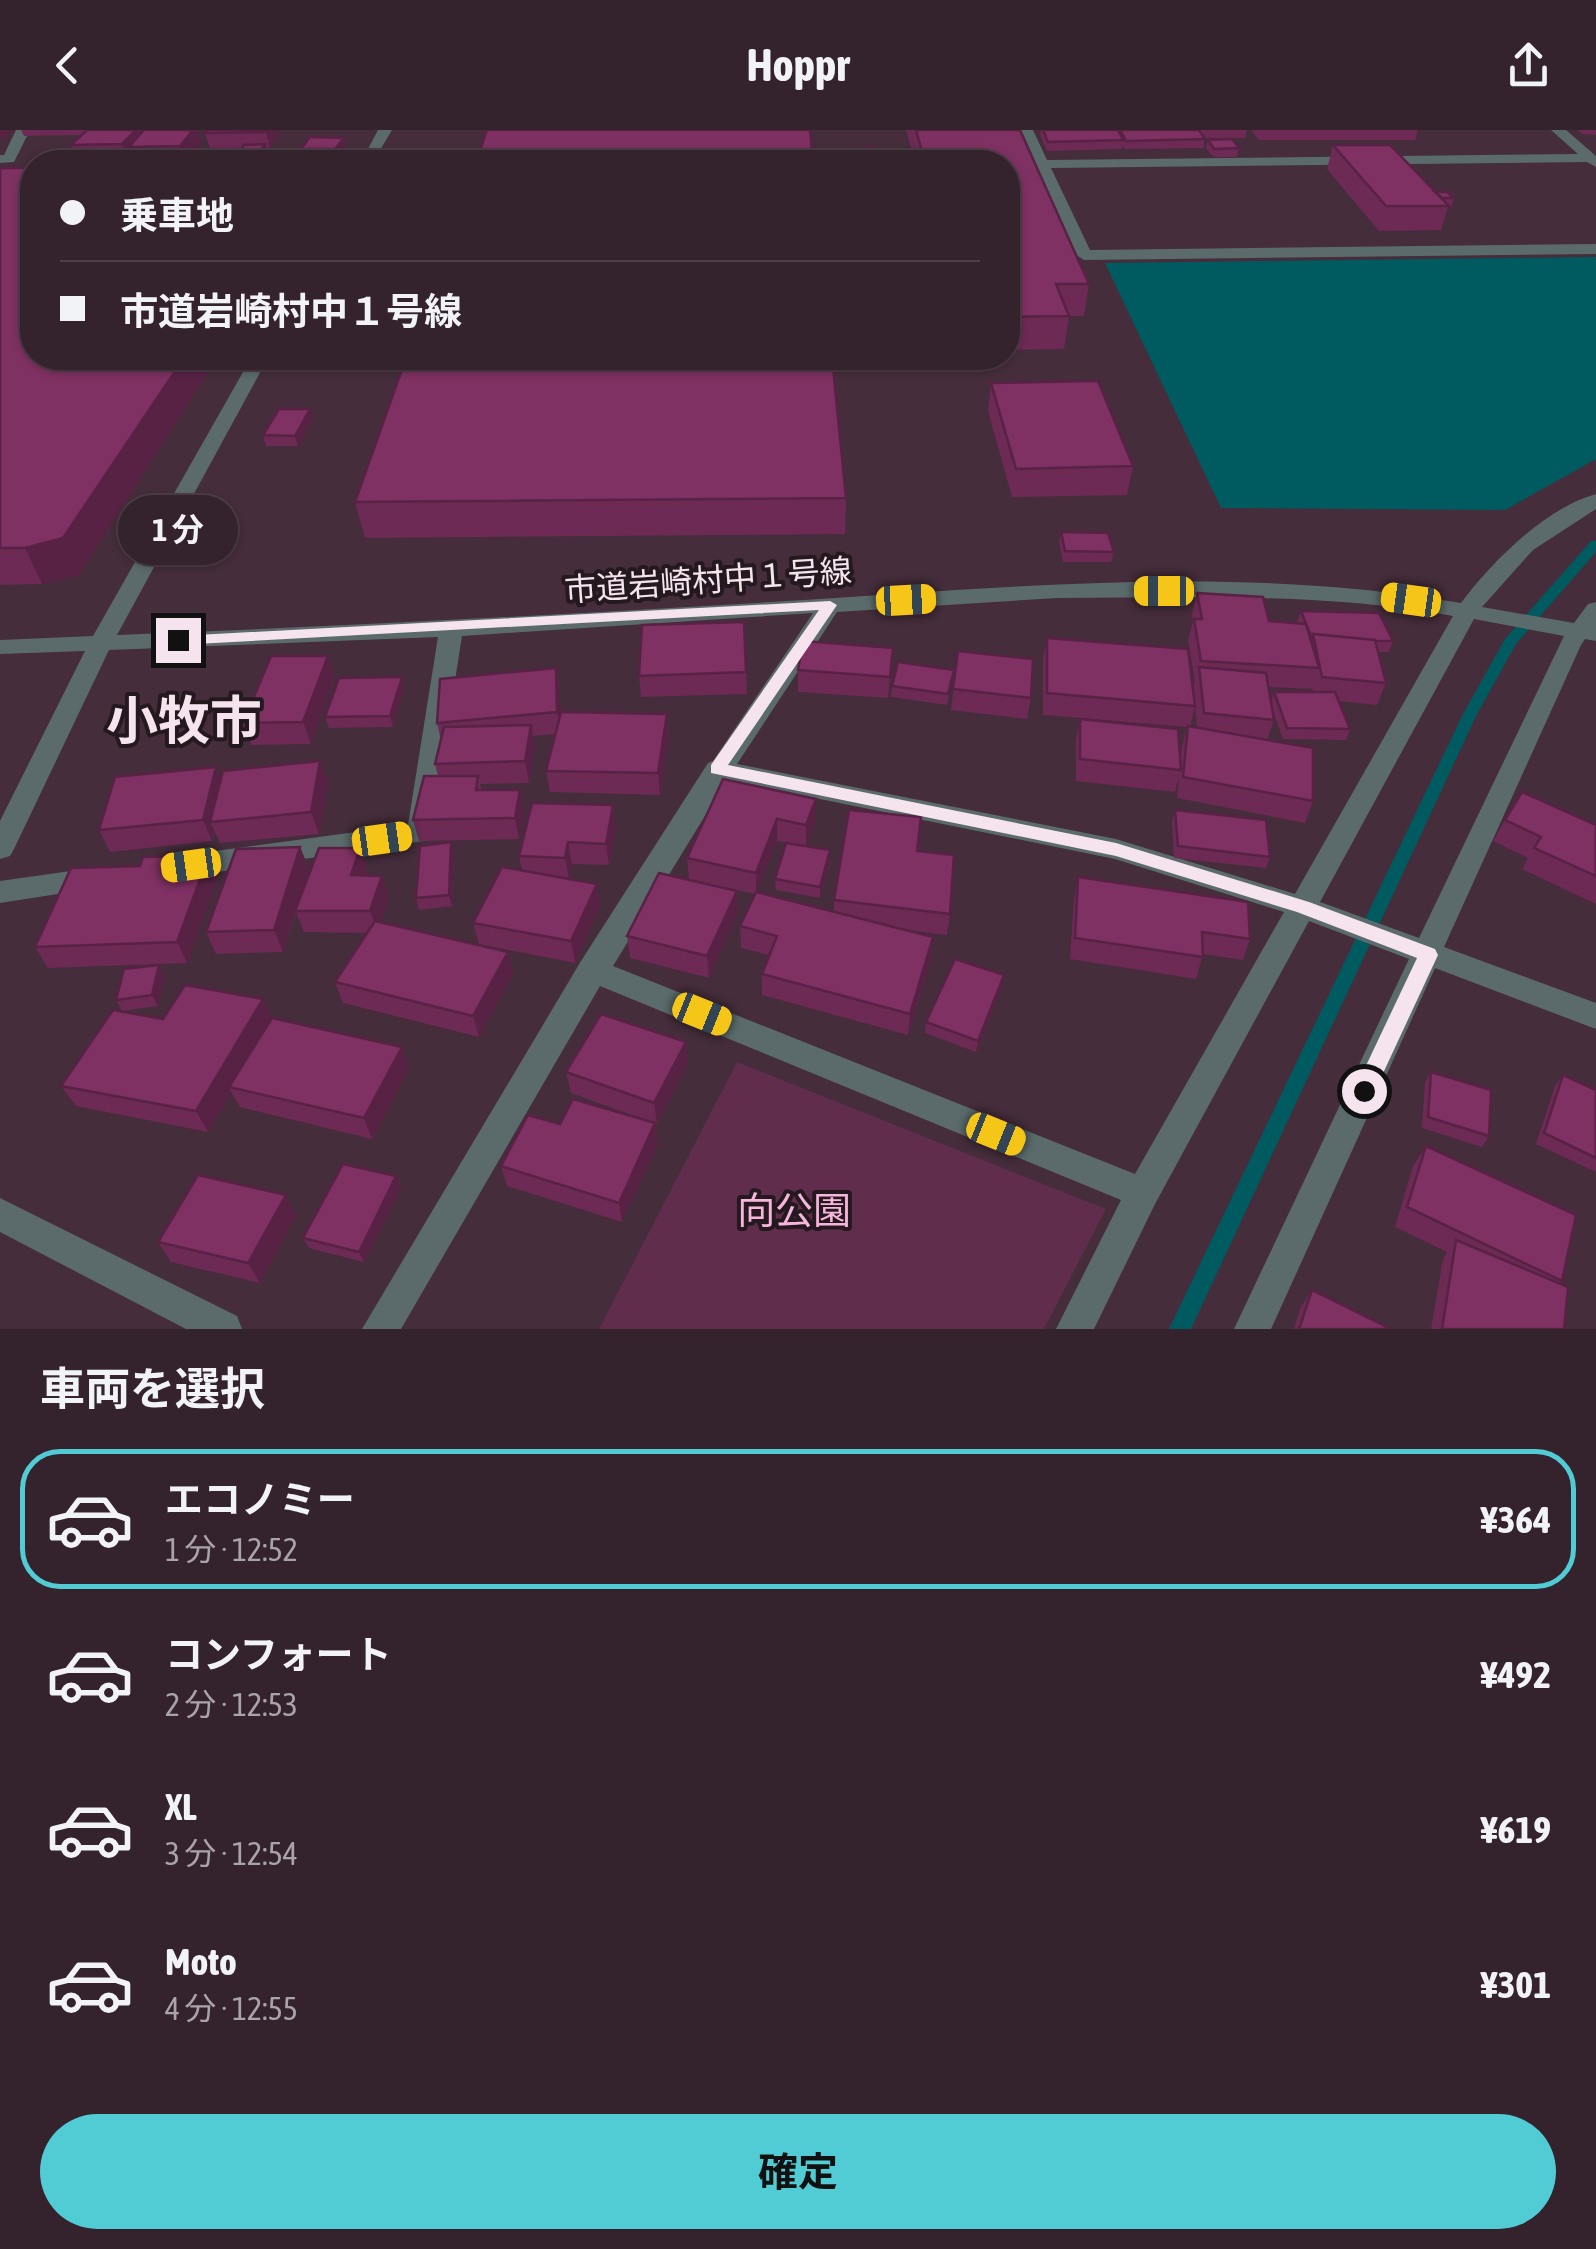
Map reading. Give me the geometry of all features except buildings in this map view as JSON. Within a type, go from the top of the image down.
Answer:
[{"type":"street","points":[[0,159],[9,159],[23,130]]},
{"type":"street","points":[[1026,130],[1084,255],[1596,248]]},
{"type":"street","points":[[1558,130],[1593,160]]},
{"type":"street","points":[[1042,164],[1593,160]]},
{"type":"street","points":[[0,848],[100,644],[252,370]]},
{"type":"street","points":[[1074,1329],[1143,1193],[1315,912],[1469,608],[1498,566],[1533,538],[1596,500]]},
{"type":"street","name":"市道岩崎村中１号線","points":[[0,647],[451,628],[1058,591],[1305,591],[1382,596],[1584,625]]},
{"type":"street","points":[[380,1329],[592,970],[717,769],[830,605]]},
{"type":"street","points":[[1252,1329],[1418,951],[1570,644],[1584,625]]},
{"type":"street","points":[[0,892],[420,833],[451,628]]},
{"type":"street","points":[[717,769],[1116,850],[1315,912],[1596,1016]]},
{"type":"street","points":[[592,970],[1143,1193]]},
{"type":"street","points":[[0,1214],[224,1329]]},
{"type":"green space","name":"向公園","points":[[737,1062],[1106,1209],[1044,1329],[599,1329]]},
{"type":"water","points":[[1596,257],[1596,459],[1505,510],[1221,508],[1105,263]]},
{"type":"waterway","points":[[1180,1329],[1470,714],[1510,642],[1596,544]]},
{"type":"district","name":"小牧市","points":[[184,720]]},
{"type":"route","points":[[178,640],[830,605],[717,769],[1116,850],[1302,907],[1428,955],[1364,1091]]}]
